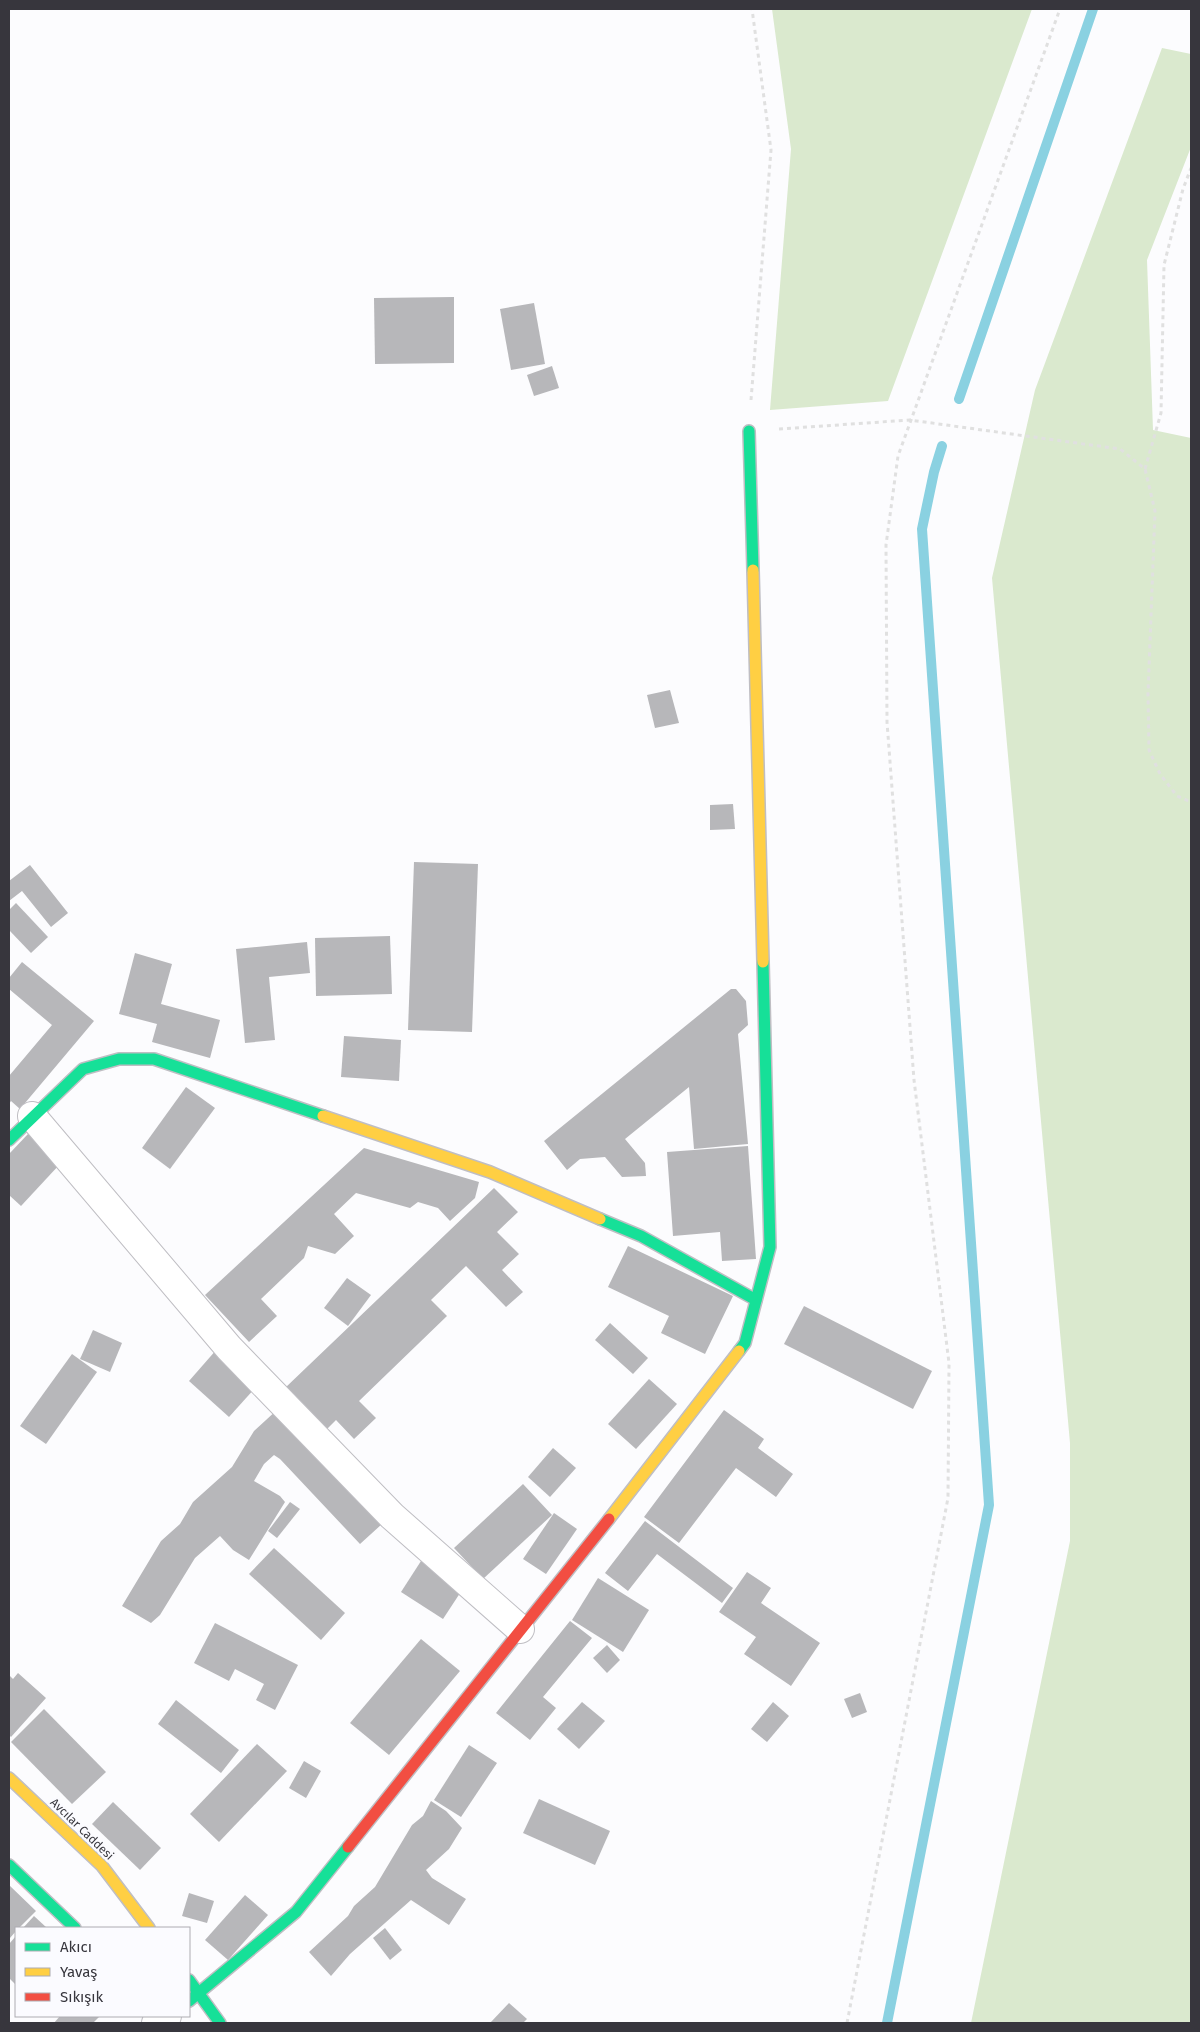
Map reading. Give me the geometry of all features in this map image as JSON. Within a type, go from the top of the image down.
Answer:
[{"type":"street","points":[[220,2023],[194,1992],[296,1912],[745,1343],[770,1247],[749,431]]},
{"type":"street","points":[[9,1140],[82,1069],[118,1059],[154,1059],[490,1172],[641,1236],[756,1300]]},
{"type":"street","points":[[32,1116],[229,1348],[392,1516],[520,1629]]},
{"type":"street","name":"Avcılar Caddesi","points":[[9,1778],[102,1866],[148,1927]]},
{"type":"street","points":[[9,1865],[73,1927]]},
{"type":"path","points":[[752,9],[771,150],[749,431],[910,420],[1120,449],[1144,469]]},
{"type":"path","points":[[848,2023],[948,1498],[949,1363],[914,1080],[887,722],[886,545],[898,456],[1060,9]]},
{"type":"path","points":[[1191,168],[1183,189],[1164,264],[1161,413],[1144,469],[1155,511],[1148,694],[1149,750],[1160,774],[1177,796],[1191,802]]},
{"type":"green space","points":[[772,9],[1032,9],[888,401],[770,410],[791,149]]},
{"type":"green space","points":[[1162,48],[1191,54],[1191,147],[1147,260],[1153,430],[1191,438],[1191,2023],[971,2023],[1070,1541],[1070,1443],[992,578],[1035,390]]},
{"type":"building","points":[[454,297],[454,363],[375,364],[374,298]]},
{"type":"building","points":[[534,303],[545,364],[511,370],[500,309]]},
{"type":"building","points":[[552,366],[559,388],[534,396],[527,375]]},
{"type":"building","points":[[670,690],[679,723],[655,728],[647,695]]},
{"type":"building","points":[[733,804],[735,829],[710,830],[710,805]]},
{"type":"building","points":[[414,862],[478,864],[472,1032],[408,1030]]},
{"type":"building","points":[[30,865],[68,913],[51,927],[22,891],[9,901],[9,881]]},
{"type":"building","points":[[16,903],[48,937],[31,953],[9,930],[9,910]]},
{"type":"building","points":[[390,936],[392,994],[316,996],[315,938]]},
{"type":"building","points":[[307,942],[310,973],[269,977],[275,1040],[245,1043],[236,949]]},
{"type":"building","points":[[135,953],[172,964],[161,1004],[220,1020],[210,1058],[152,1042],[157,1024],[119,1014]]},
{"type":"building","points":[[22,962],[94,1021],[20,1109],[11,1101],[9,1104],[9,1076],[52,1025],[9,989],[9,978]]},
{"type":"building","points":[[731,989],[736,989],[746,1001],[748,1025],[738,1034],[748,1144],[694,1149],[689,1087],[625,1139],[645,1163],[646,1176],[622,1177],[605,1157],[580,1159],[567,1170],[544,1141]]},
{"type":"building","points":[[344,1036],[401,1040],[399,1081],[341,1077]]},
{"type":"building","points":[[186,1087],[215,1108],[170,1169],[142,1148]]},
{"type":"building","points":[[28,1134],[60,1164],[21,1206],[9,1195],[9,1154]]},
{"type":"building","points":[[748,1146],[756,1259],[722,1261],[720,1232],[673,1236],[667,1152]]},
{"type":"building","points":[[364,1148],[479,1182],[475,1198],[450,1221],[438,1208],[418,1202],[410,1208],[356,1193],[334,1214],[354,1236],[335,1254],[308,1246],[304,1258],[261,1299],[277,1316],[249,1342],[205,1295]]},
{"type":"building","points":[[494,1188],[518,1212],[497,1232],[519,1254],[502,1270],[523,1292],[506,1307],[466,1266],[431,1300],[447,1316],[359,1401],[376,1418],[354,1439],[336,1420],[326,1430],[285,1388]]},
{"type":"building","points":[[628,1246],[733,1296],[705,1354],[661,1333],[669,1316],[608,1287]]},
{"type":"building","points":[[347,1278],[371,1295],[348,1326],[324,1308]]},
{"type":"building","points":[[804,1306],[932,1371],[913,1409],[784,1344]]},
{"type":"building","points":[[610,1323],[648,1358],[633,1374],[595,1340]]},
{"type":"building","points":[[93,1330],[122,1343],[110,1372],[80,1359]]},
{"type":"building","points":[[217,1349],[257,1386],[229,1417],[189,1381]]},
{"type":"building","points":[[72,1354],[97,1372],[46,1444],[20,1426]]},
{"type":"building","points":[[649,1379],[677,1404],[636,1449],[608,1424]]},
{"type":"building","points":[[278,1409],[382,1524],[360,1544],[280,1459],[274,1455],[264,1464],[254,1481],[280,1496],[285,1502],[249,1560],[233,1550],[220,1536],[195,1558],[160,1615],[151,1623],[122,1606],[161,1541],[180,1524],[193,1502],[232,1467],[254,1431]]},
{"type":"building","points":[[724,1410],[764,1439],[758,1448],[793,1474],[776,1497],[736,1468],[679,1543],[644,1517]]},
{"type":"building","points":[[553,1448],[576,1468],[550,1497],[528,1477]]},
{"type":"building","points":[[523,1484],[552,1515],[483,1579],[454,1548]]},
{"type":"building","points":[[290,1502],[300,1509],[277,1538],[268,1531]]},
{"type":"building","points":[[554,1513],[577,1529],[546,1574],[523,1559]]},
{"type":"building","points":[[645,1521],[733,1588],[722,1603],[657,1554],[628,1591],[605,1573]]},
{"type":"building","points":[[274,1548],[345,1613],[321,1640],[249,1574]]},
{"type":"building","points":[[421,1561],[464,1587],[443,1619],[401,1592]]},
{"type":"building","points":[[747,1572],[771,1588],[761,1603],[820,1643],[791,1686],[744,1654],[756,1637],[719,1612]]},
{"type":"building","points":[[598,1578],[649,1610],[623,1652],[572,1620]]},
{"type":"building","points":[[570,1621],[592,1638],[543,1697],[556,1708],[530,1740],[496,1713]]},
{"type":"building","points":[[215,1623],[298,1665],[275,1710],[256,1700],[264,1684],[235,1669],[229,1681],[194,1663]]},
{"type":"building","points":[[421,1639],[460,1671],[389,1755],[350,1723]]},
{"type":"building","points":[[607,1645],[620,1660],[607,1673],[593,1658]]},
{"type":"building","points":[[18,1673],[46,1698],[11,1737],[9,1735],[9,1675],[13,1679]]},
{"type":"building","points":[[860,1693],[867,1712],[852,1718],[844,1699]]},
{"type":"building","points":[[176,1700],[239,1750],[221,1773],[158,1724]]},
{"type":"building","points":[[582,1702],[605,1721],[579,1749],[557,1729]]},
{"type":"building","points":[[773,1702],[789,1716],[767,1742],[751,1729]]},
{"type":"building","points":[[44,1709],[106,1772],[72,1804],[11,1742]]},
{"type":"building","points":[[257,1744],[287,1771],[219,1842],[190,1814]]},
{"type":"building","points":[[469,1745],[497,1763],[461,1817],[434,1800]]},
{"type":"building","points":[[304,1761],[321,1771],[306,1798],[289,1788]]},
{"type":"building","points":[[539,1799],[610,1831],[595,1865],[523,1833]]},
{"type":"building","points":[[431,1801],[446,1811],[462,1828],[449,1849],[426,1870],[432,1878],[466,1899],[449,1925],[411,1900],[350,1954],[331,1976],[309,1952],[348,1916],[354,1906],[375,1887],[412,1825],[423,1816]]},
{"type":"building","points":[[113,1802],[161,1848],[140,1870],[92,1824]]},
{"type":"building","points":[[9,1885],[36,1911],[20,1927],[15,1927],[15,1932],[10,1938]]},
{"type":"building","points":[[189,1893],[214,1901],[207,1923],[182,1916]]},
{"type":"building","points":[[245,1895],[268,1915],[228,1960],[205,1940]]},
{"type":"building","points":[[34,1916],[46,1927],[24,1927]]},
{"type":"building","points":[[385,1928],[402,1950],[390,1960],[373,1938]]},
{"type":"building","points":[[15,1937],[15,1984],[9,1978],[9,1944]]},
{"type":"building","points":[[509,2003],[527,2019],[523,2023],[490,2023]]},
{"type":"building","points":[[59,2017],[99,2017],[93,2023],[54,2023]]},
{"type":"waterway","points":[[959,399],[1093,9]]},
{"type":"waterway","points":[[887,2023],[989,1505],[922,529],[934,472],[942,446]]},
{"type":"traffic: fast","points":[[749,431],[753,570]]},
{"type":"traffic: fast","points":[[739,1351],[745,1343],[770,1247],[763,962]]},
{"type":"traffic: fast","points":[[9,1140],[83,1069],[119,1059],[154,1059],[323,1116]]},
{"type":"traffic: fast","points":[[600,1219],[641,1236],[756,1300]]},
{"type":"traffic: fast","points":[[190,2000],[296,1912],[348,1847]]},
{"type":"traffic: fast","points":[[9,1865],[74,1927]]},
{"type":"traffic: fast","points":[[190,1981],[220,2023]]},
{"type":"traffic: slow","points":[[753,570],[763,962]]},
{"type":"traffic: slow","points":[[323,1116],[490,1172],[600,1219]]},
{"type":"traffic: slow","points":[[609,1519],[739,1351]]},
{"type":"traffic: slow","points":[[9,1778],[102,1866],[148,1927]]},
{"type":"traffic: jam","points":[[348,1847],[609,1519]]}]
